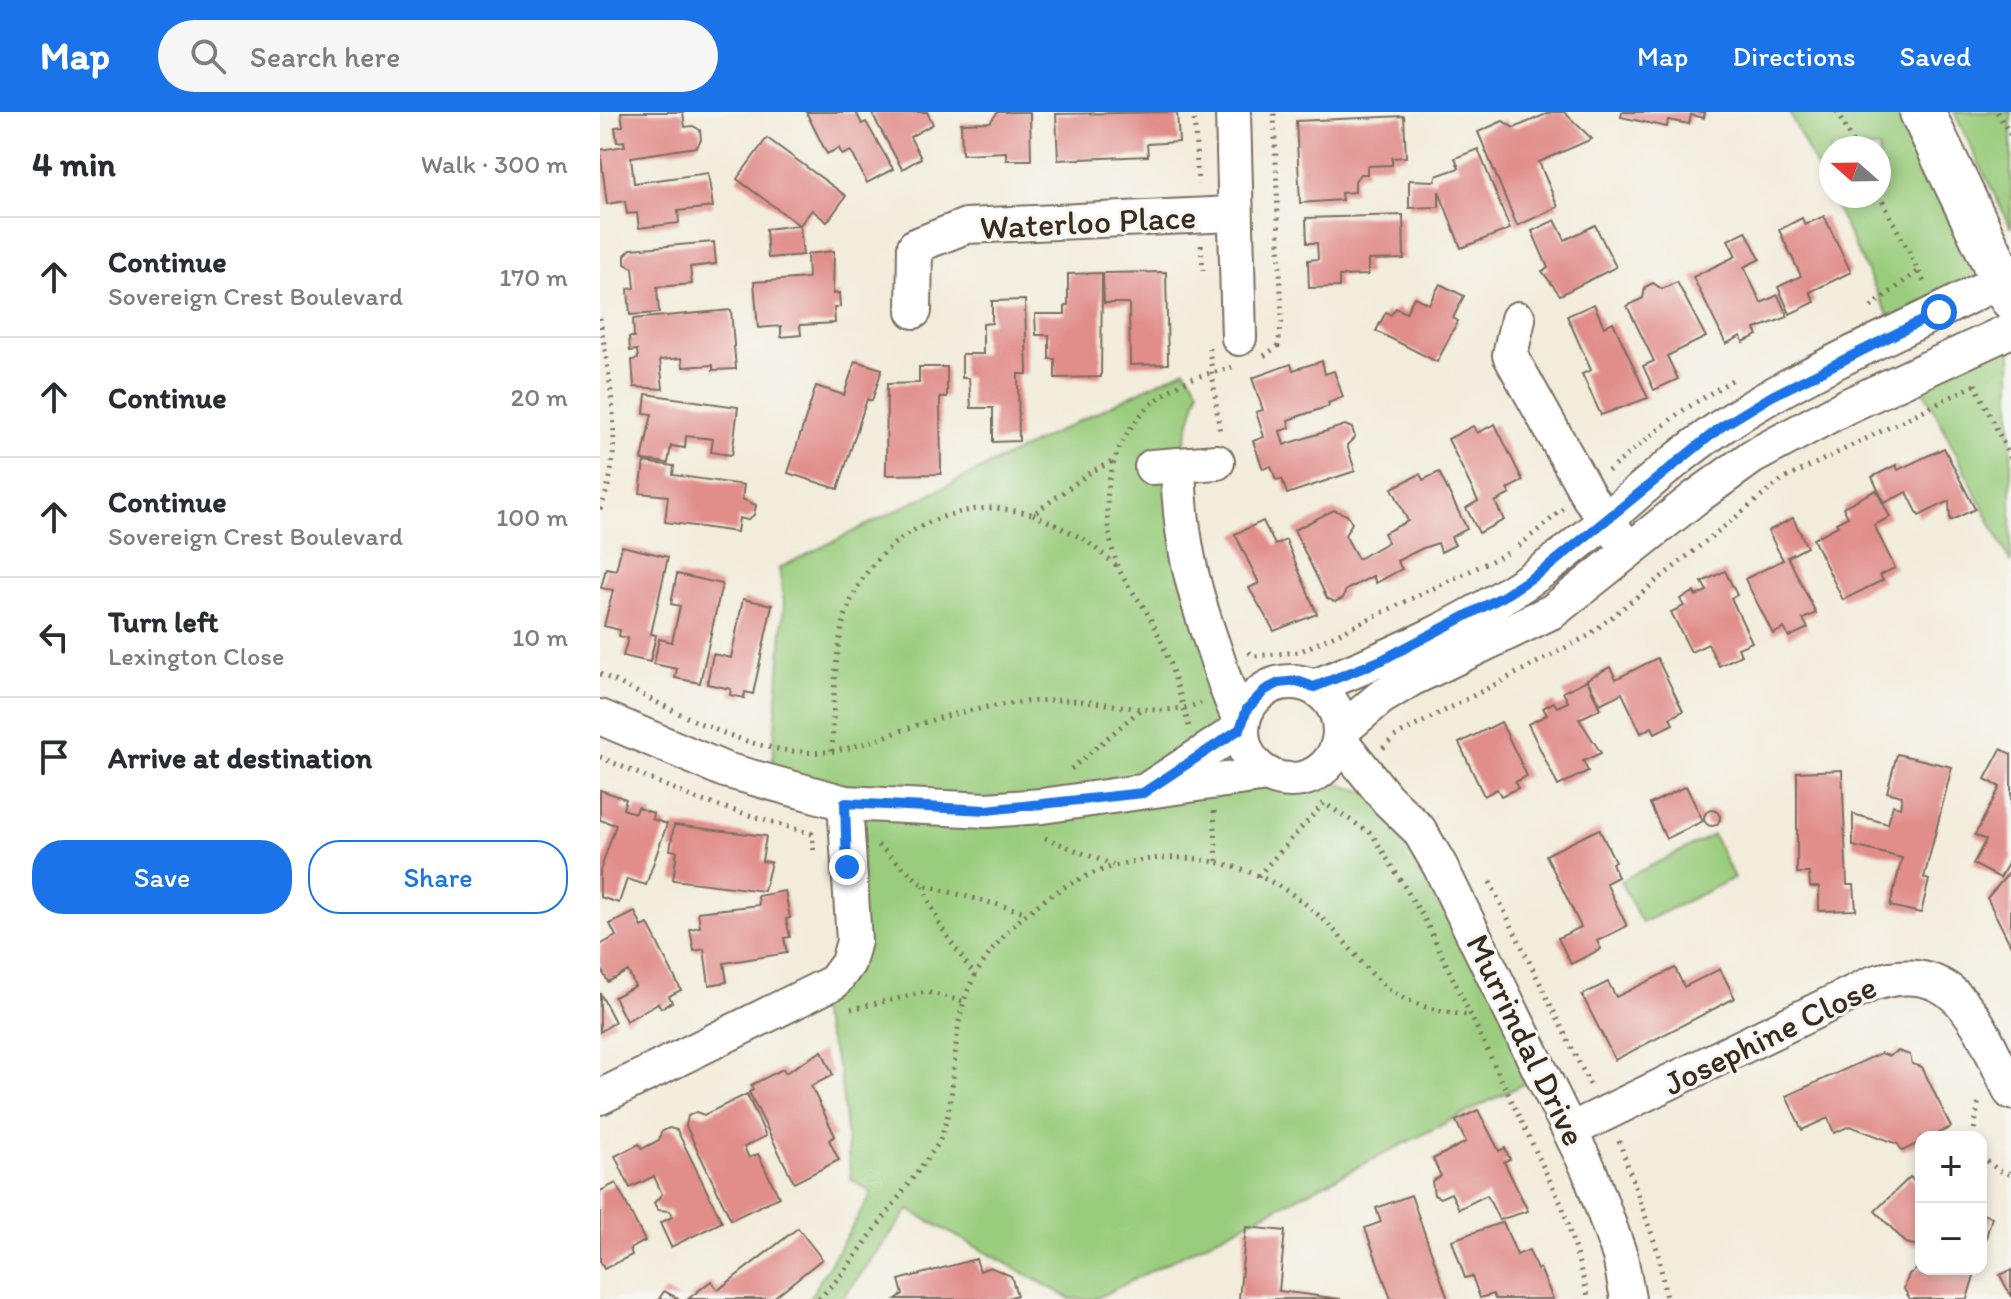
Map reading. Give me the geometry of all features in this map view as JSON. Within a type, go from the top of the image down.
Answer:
[{"type":"main road","points":[[1922,112],[2008,283]]},
{"type":"main road","points":[[1954,112],[2011,228]]},
{"type":"street","points":[[1233,112],[1233,214],[1239,338]]},
{"type":"street","name":"Waterloo Place","points":[[914,311],[915,246],[966,226],[1233,214]]},
{"type":"street","points":[[1314,687],[1382,660],[1504,596],[1548,567],[1604,518],[1721,427],[1772,396],[2008,283]]},
{"type":"street","points":[[1518,319],[1510,355],[1604,518],[1632,552]]},
{"type":"street","points":[[600,717],[725,770],[845,803],[987,810],[1143,793],[1206,770],[1267,774],[1284,780],[1307,778],[1327,763],[1340,736],[1380,698],[1411,679],[1553,611],[1632,552],[1695,498],[1752,457],[1845,407],[2011,330]]},
{"type":"street","points":[[1217,462],[1165,466],[1199,610],[1265,690]]},
{"type":"street","points":[[1230,651],[1225,690],[1241,725],[1244,747],[1252,762],[1267,774]]},
{"type":"street","points":[[1206,770],[1241,725],[1254,700],[1279,683],[1297,681],[1314,687],[1329,699],[1338,716],[1340,736]]},
{"type":"street","name":"Murrindal Drive","points":[[1340,736],[1387,799],[1419,830],[1440,866],[1571,1130],[1606,1214],[1620,1256],[1628,1299]]},
{"type":"street","name":"Murrindal Drive","points":[[1307,778],[1387,799]]},
{"type":"street","points":[[600,1097],[834,982],[848,963],[854,941],[845,803]]},
{"type":"street","name":"Josephine Close","points":[[1571,1130],[1871,984],[1905,976],[1938,983],[1957,995],[1981,1030],[2011,1092]]},
{"type":"path","points":[[1194,112],[1199,197]]},
{"type":"path","points":[[1837,112],[1849,136]]},
{"type":"path","points":[[1997,112],[2011,136]]},
{"type":"path","points":[[600,318],[614,442],[607,493],[600,510]]},
{"type":"path","points":[[1117,566],[1107,511],[1111,462],[1140,416],[1155,401],[1192,378],[1211,374],[1220,431],[1217,462]]},
{"type":"path","points":[[1383,749],[1394,737],[1588,636],[1782,480],[1975,385]]},
{"type":"path","points":[[1033,514],[1091,472],[1111,462]]},
{"type":"path","points":[[1230,651],[1267,656],[1312,647],[1507,554],[1570,503]]},
{"type":"path","points":[[832,751],[842,629],[855,589],[878,556],[916,525],[954,514],[992,508],[1033,514],[1084,539],[1117,566],[1150,617],[1206,770],[1217,862]]},
{"type":"path","points":[[600,674],[746,740],[790,749],[832,751],[937,719],[984,709],[1058,700],[1140,710],[1184,709],[1213,698]]},
{"type":"path","points":[[1063,775],[1140,710]]},
{"type":"path","points":[[600,757],[696,799],[812,834],[816,863]]},
{"type":"path","points":[[1258,876],[1324,803],[1344,813],[1372,834],[1400,874],[1425,920],[1563,1208],[1589,1299]]},
{"type":"path","points":[[1033,835],[1073,847],[1114,865]]},
{"type":"path","points":[[871,839],[923,885],[940,926],[975,976]]},
{"type":"path","points":[[819,1299],[843,1273],[938,1144],[947,1124],[962,1001],[975,976],[1012,924],[1026,912],[1052,893],[1114,865],[1163,856],[1217,862],[1258,876],[1303,902],[1321,917],[1367,973],[1385,987],[1426,1007],[1468,1015]]},
{"type":"path","points":[[1490,882],[1592,1088]]},
{"type":"path","points":[[923,885],[1026,912]]},
{"type":"path","points":[[839,1014],[926,992],[962,1001]]},
{"type":"path","points":[[1974,1131],[1979,1100],[1976,1087]]},
{"type":"path","points":[[1632,1134],[1618,1141],[1658,1252],[1666,1299]]},
{"type":"path","points":[[1987,1161],[1998,1170],[2011,1174]]},
{"type":"green space","points":[[1789,112],[1921,112],[2003,278],[1897,333],[1836,208],[1891,208],[1891,136],[1819,136],[1819,173]]},
{"type":"green space","points":[[1954,112],[2011,112],[2011,228]]},
{"type":"green space","points":[[2011,330],[2011,563],[1916,374]]},
{"type":"green space","points":[[1185,369],[1199,389],[1178,465],[1247,750],[1257,767],[1273,777],[1319,779],[1387,799],[1543,1074],[1095,1299],[1071,1299],[909,1210],[842,1299],[809,1299],[872,1193],[851,1179],[840,1073],[813,994],[848,963],[845,804],[771,785],[784,602],[779,568]]},
{"type":"green space","points":[[1713,835],[1734,878],[1642,923],[1620,881]]},
{"type":"building","points":[[621,112],[683,112],[685,127],[693,126],[700,130],[701,140],[696,147],[631,157],[634,183],[708,173],[713,207],[678,211],[679,223],[639,228],[637,213],[627,214],[625,201],[607,204],[600,150],[625,146],[624,141],[617,142],[615,127],[623,126]]},
{"type":"building","points":[[806,112],[856,112],[862,124],[866,122],[893,169],[867,183],[851,151],[842,155],[839,148],[827,154]]},
{"type":"building","points":[[871,112],[927,112],[933,124],[910,137],[921,158],[902,169]]},
{"type":"building","points":[[998,112],[1030,112],[1031,160],[1006,160],[1006,152],[962,154],[961,123],[990,122]]},
{"type":"building","points":[[1177,112],[1179,142],[1147,144],[1148,156],[1058,160],[1056,114]]},
{"type":"building","points":[[1551,112],[1564,112],[1592,139],[1539,162],[1558,207],[1517,226],[1478,132],[1503,121],[1514,128]]},
{"type":"building","points":[[1622,112],[1705,112],[1704,118],[1691,115],[1689,124],[1668,120],[1667,127],[1621,117]]},
{"type":"building","points":[[1404,116],[1406,157],[1392,158],[1392,165],[1367,166],[1367,174],[1360,174],[1355,181],[1355,192],[1341,193],[1342,200],[1300,203],[1296,121]]},
{"type":"building","points":[[767,138],[846,196],[827,222],[812,210],[800,225],[803,255],[768,258],[766,229],[799,225],[737,179]]},
{"type":"building","points":[[1478,149],[1510,229],[1461,248],[1439,191],[1439,207],[1409,208],[1409,180],[1435,181],[1436,176],[1459,168],[1455,158]]},
{"type":"building","points":[[1403,215],[1404,259],[1368,260],[1368,275],[1339,276],[1339,287],[1309,288],[1308,260],[1318,259],[1317,243],[1307,243],[1306,218]]},
{"type":"building","points":[[1824,216],[1851,272],[1810,292],[1815,302],[1790,314],[1778,287],[1801,276],[1779,230],[1802,218],[1805,225]]},
{"type":"building","points":[[1555,220],[1565,240],[1595,225],[1616,267],[1560,295],[1542,271],[1548,268],[1532,231]]},
{"type":"building","points":[[1746,231],[1760,259],[1744,267],[1761,303],[1778,295],[1788,317],[1755,329],[1758,335],[1743,342],[1741,336],[1726,344],[1693,277],[1736,256],[1728,240]]},
{"type":"building","points":[[714,242],[716,264],[690,267],[692,284],[657,287],[659,313],[630,315],[628,289],[635,288],[633,268],[625,264],[625,255],[631,249]]},
{"type":"building","points":[[834,251],[833,294],[839,293],[840,307],[834,308],[835,323],[800,325],[801,335],[781,337],[781,326],[758,328],[754,282],[808,278],[807,254]]},
{"type":"building","points":[[1166,272],[1168,364],[1130,365],[1129,303],[1104,303],[1103,273]]},
{"type":"building","points":[[1102,273],[1101,377],[1055,378],[1055,359],[1049,359],[1049,335],[1036,335],[1035,314],[1065,314],[1068,274]]},
{"type":"building","points":[[1677,282],[1706,337],[1667,356],[1678,379],[1654,390],[1643,366],[1654,361],[1627,306],[1643,298],[1645,287],[1653,283],[1662,289]]},
{"type":"building","points":[[1440,284],[1464,296],[1453,318],[1458,321],[1437,362],[1376,331],[1386,312],[1391,315],[1396,308],[1406,313],[1414,297],[1429,304]]},
{"type":"building","points":[[1025,300],[1027,374],[1018,374],[1019,441],[993,442],[993,408],[971,408],[969,378],[962,378],[962,354],[983,354],[983,324],[992,323],[992,301]]},
{"type":"building","points":[[1594,304],[1604,327],[1613,322],[1648,398],[1601,415],[1582,374],[1591,370],[1567,316]]},
{"type":"building","points":[[731,310],[736,369],[713,370],[713,365],[683,367],[682,358],[660,360],[663,389],[634,387],[632,360],[638,359],[637,350],[630,351],[629,337],[634,337],[633,319]]},
{"type":"building","points":[[855,361],[882,369],[872,401],[867,399],[838,489],[788,473],[816,386],[844,395]]},
{"type":"building","points":[[1322,361],[1325,374],[1334,371],[1343,397],[1328,403],[1329,406],[1288,420],[1290,428],[1280,431],[1284,445],[1345,425],[1352,428],[1355,437],[1347,445],[1355,471],[1287,494],[1282,479],[1276,480],[1271,466],[1263,469],[1253,441],[1264,437],[1256,412],[1263,410],[1252,378],[1291,364],[1293,370]]},
{"type":"building","points":[[919,367],[947,367],[947,397],[940,397],[941,474],[886,475],[887,384],[919,383]]},
{"type":"building","points":[[646,394],[738,407],[732,455],[711,452],[713,439],[686,436],[685,448],[671,446],[668,463],[642,460],[652,414],[644,413]]},
{"type":"building","points":[[1495,424],[1523,481],[1507,489],[1510,494],[1495,502],[1504,520],[1479,533],[1466,508],[1478,501],[1448,439],[1473,426],[1477,433]]},
{"type":"building","points":[[1944,448],[1975,509],[1950,521],[1949,501],[1919,516],[1907,492],[1884,503],[1872,477],[1896,465],[1898,470]]},
{"type":"building","points":[[644,462],[674,466],[673,475],[744,485],[742,499],[756,505],[754,515],[747,520],[739,518],[737,532],[665,522],[668,496],[640,493]]},
{"type":"building","points":[[1439,472],[1467,529],[1451,537],[1455,545],[1441,552],[1438,543],[1423,548],[1397,561],[1402,569],[1376,583],[1373,576],[1346,590],[1343,598],[1335,602],[1327,598],[1294,530],[1334,510],[1347,515],[1352,523],[1345,535],[1358,559],[1388,542],[1384,533],[1408,521],[1392,488],[1420,474],[1423,480]]},
{"type":"building","points":[[1876,490],[1890,517],[1874,525],[1895,568],[1880,575],[1883,580],[1843,600],[1813,539],[1848,517],[1843,507]]},
{"type":"building","points":[[1793,518],[1807,547],[1788,557],[1816,613],[1803,619],[1808,628],[1789,637],[1784,628],[1773,634],[1745,579],[1783,560],[1768,531]]},
{"type":"building","points":[[1263,521],[1275,545],[1286,540],[1317,614],[1274,631],[1249,588],[1259,583],[1235,534]]},
{"type":"building","points":[[622,546],[668,557],[651,634],[656,635],[650,662],[623,656],[628,638],[619,636],[620,630],[604,626],[613,590],[601,588],[606,568],[616,570]]},
{"type":"building","points":[[1725,571],[1737,595],[1731,598],[1752,642],[1738,648],[1741,655],[1719,666],[1708,644],[1691,652],[1671,612],[1684,606],[1680,599],[1694,592],[1696,596],[1707,591],[1702,582]]},
{"type":"building","points":[[677,574],[722,584],[700,683],[675,678],[677,669],[654,664],[659,639],[672,642],[680,606],[671,604]]},
{"type":"building","points":[[743,599],[772,605],[753,694],[745,692],[744,698],[730,695],[731,689],[707,684],[713,654],[731,658]]},
{"type":"building","points":[[1657,658],[1683,711],[1670,718],[1673,724],[1655,733],[1652,727],[1641,733],[1622,693],[1600,704],[1587,679],[1610,667],[1616,679]]},
{"type":"building","points":[[1587,680],[1600,709],[1579,719],[1601,753],[1583,761],[1588,771],[1558,786],[1528,724],[1547,715],[1543,708],[1554,702],[1557,707],[1568,702],[1563,692]]},
{"type":"building","points":[[1501,722],[1527,776],[1515,782],[1518,788],[1501,796],[1497,789],[1484,796],[1459,743]]},
{"type":"building","points":[[2001,749],[2011,754],[2011,858],[2000,878],[1973,864],[1986,840],[1975,835],[2000,787],[1985,779]]},
{"type":"building","points":[[1897,754],[1952,767],[1924,878],[1929,880],[1921,913],[1890,906],[1902,858],[1853,846],[1853,814],[1888,824],[1893,805],[1900,807],[1902,796],[1887,792]]},
{"type":"building","points":[[1842,770],[1847,885],[1854,885],[1856,910],[1819,911],[1819,887],[1810,887],[1809,873],[1797,873],[1797,772]]},
{"type":"building","points":[[1686,786],[1703,821],[1666,839],[1650,804]]},
{"type":"building","points":[[600,790],[626,799],[623,809],[635,813],[637,807],[653,813],[652,819],[667,824],[646,885],[627,879],[619,903],[600,897],[600,871],[616,825],[600,820]]},
{"type":"building","points":[[1709,810],[1715,810],[1720,818],[1718,824],[1709,826],[1704,821],[1704,815]]},
{"type":"building","points":[[674,825],[766,836],[762,861],[771,862],[764,891],[673,880],[677,851],[670,850]]},
{"type":"building","points":[[1599,829],[1615,861],[1612,863],[1618,877],[1606,883],[1627,926],[1597,941],[1601,949],[1571,964],[1558,938],[1581,927],[1546,855]]},
{"type":"building","points":[[2011,871],[2011,946],[1987,898]]},
{"type":"building","points":[[785,891],[790,918],[786,919],[790,937],[784,938],[787,953],[724,963],[727,982],[709,985],[704,949],[694,951],[690,929],[700,927],[698,912],[759,905],[758,896]]},
{"type":"building","points":[[635,912],[642,927],[648,924],[681,990],[669,996],[672,1002],[661,1008],[658,1003],[626,1021],[614,997],[635,986],[628,971],[608,982],[600,967],[600,945],[616,936],[610,924]]},
{"type":"building","points":[[1675,968],[1684,987],[1720,969],[1735,998],[1615,1060],[1582,995],[1608,982],[1616,997]]},
{"type":"building","points":[[600,993],[615,1022],[600,1032]]},
{"type":"building","points":[[822,1051],[833,1075],[811,1086],[835,1136],[829,1140],[839,1160],[794,1183],[749,1092],[753,1090],[751,1085],[783,1069],[785,1073]]},
{"type":"building","points":[[1898,1051],[1910,1055],[1912,1064],[1922,1067],[1951,1127],[1943,1131],[1915,1131],[1915,1145],[1902,1151],[1898,1144],[1850,1126],[1834,1133],[1828,1118],[1802,1130],[1786,1096],[1881,1053],[1889,1056]]},
{"type":"building","points":[[747,1094],[766,1136],[744,1147],[749,1158],[758,1154],[779,1197],[731,1220],[686,1126],[688,1116],[696,1112],[704,1115]]},
{"type":"building","points":[[1478,1110],[1499,1151],[1505,1148],[1510,1159],[1504,1162],[1528,1211],[1499,1220],[1487,1195],[1459,1209],[1451,1193],[1440,1198],[1434,1195],[1432,1181],[1441,1176],[1433,1159],[1466,1142],[1456,1121]]},
{"type":"building","points":[[669,1128],[677,1130],[722,1222],[671,1247],[660,1223],[672,1217],[670,1211],[658,1210],[654,1203],[662,1194],[654,1176],[630,1188],[615,1156],[639,1144],[642,1149],[659,1140],[661,1132]]},
{"type":"building","points":[[1910,1177],[1915,1182],[1915,1245],[1906,1243],[1875,1211]]},
{"type":"building","points":[[616,1183],[645,1241],[630,1249],[632,1255],[604,1269],[600,1261],[600,1191]]},
{"type":"building","points":[[1411,1195],[1448,1299],[1391,1299],[1365,1228],[1381,1222],[1376,1208]]},
{"type":"building","points":[[1987,1216],[1992,1217],[1987,1234]]},
{"type":"building","points":[[1503,1222],[1517,1255],[1529,1250],[1553,1299],[1495,1299],[1493,1294],[1480,1298],[1472,1276],[1465,1278],[1452,1240]]},
{"type":"building","points":[[1246,1227],[1285,1231],[1279,1291],[1341,1299],[1239,1299]]},
{"type":"building","points":[[798,1228],[822,1259],[772,1299],[688,1299],[711,1281],[718,1290]]},
{"type":"building","points":[[976,1259],[980,1271],[990,1267],[1011,1276],[1017,1295],[1005,1299],[896,1299],[903,1294],[899,1280]]},
{"type":"building","points":[[1915,1270],[1915,1275],[1974,1275],[1967,1299],[1910,1299],[1904,1289],[1909,1274]]},
{"type":"building","points":[[2011,1270],[2011,1297],[2000,1275]]},
{"type":"building","points":[[664,1291],[679,1299],[659,1299]]},
{"type":"route","points":[[847,867],[845,803],[987,810],[1143,793],[1240,729],[1247,709],[1265,690],[1279,683],[1297,681],[1314,687],[1382,660],[1504,596],[1548,567],[1604,518],[1721,427],[1772,396],[1939,312]]}]
